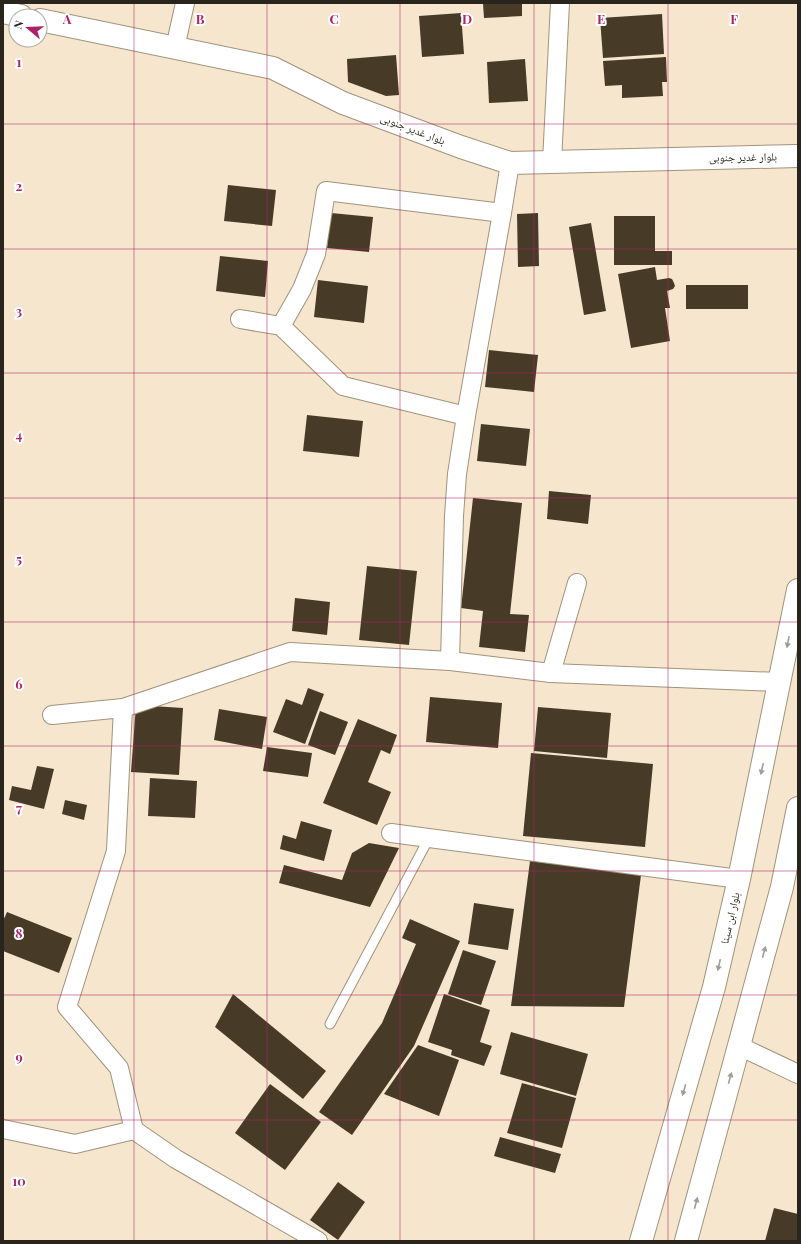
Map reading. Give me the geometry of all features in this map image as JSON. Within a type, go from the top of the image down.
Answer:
[{"type":"main road","name":"بلوار غدیر جنوبی","points":[[48,22],[273,68],[343,102],[461,147],[510,163],[798,156]]},
{"type":"main road","name":"بلوار ابن سینا","points":[[641,1241],[714,987],[739,879],[798,590]]},
{"type":"main road","points":[[686,1241],[782,886],[798,808]]},
{"type":"street","points":[[3,12],[5,3]]},
{"type":"street","points":[[175,48],[185,3]]},
{"type":"street","points":[[552,162],[560,3]]},
{"type":"street","points":[[450,662],[454,516],[457,474],[510,163]]},
{"type":"street","points":[[281,326],[302,289],[316,254],[326,191],[502,213]]},
{"type":"street","points":[[240,319],[281,326],[343,386],[466,416]]},
{"type":"street","points":[[551,673],[577,583]]},
{"type":"street","points":[[52,715],[123,708],[290,652],[450,662],[551,673],[779,682]]},
{"type":"street","points":[[123,708],[116,851],[67,1006],[119,1068],[134,1130],[176,1159],[318,1241]]},
{"type":"street","points":[[391,833],[739,879]]},
{"type":"street","points":[[739,1046],[798,1074]]},
{"type":"street","points":[[3,1129],[75,1144],[134,1130]]},
{"type":"lane","points":[[330,1024],[429,838]]},
{"type":"building","points":[[483,3],[522,3],[522,16],[484,18]]},
{"type":"building","points":[[461,13],[464,54],[422,57],[419,16]]},
{"type":"building","points":[[662,14],[664,54],[603,58],[600,18]]},
{"type":"building","points":[[396,55],[399,95],[386,96],[348,82],[347,59]]},
{"type":"building","points":[[666,57],[667,82],[662,82],[663,96],[622,98],[622,85],[605,86],[603,61]]},
{"type":"building","points":[[525,59],[528,101],[489,103],[487,62]]},
{"type":"building","points":[[228,185],[276,190],[272,226],[224,221]]},
{"type":"building","points":[[331,213],[373,217],[369,252],[327,248]]},
{"type":"building","points":[[538,213],[539,266],[518,267],[517,214]]},
{"type":"building","points":[[614,216],[655,216],[655,251],[672,251],[672,265],[614,265]]},
{"type":"building","points":[[591,223],[606,311],[584,315],[569,227]]},
{"type":"building","points":[[220,256],[268,261],[265,297],[216,291]]},
{"type":"building","points":[[655,267],[657,280],[672,279],[675,286],[673,289],[667,291],[670,308],[665,308],[670,341],[631,348],[618,274]]},
{"type":"building","points":[[318,280],[368,286],[364,323],[314,317]]},
{"type":"building","points":[[686,285],[748,285],[748,309],[686,309]]},
{"type":"building","points":[[489,350],[538,355],[534,392],[485,387]]},
{"type":"building","points":[[307,415],[363,421],[359,457],[303,451]]},
{"type":"building","points":[[481,424],[530,429],[526,466],[477,461]]},
{"type":"building","points":[[549,491],[591,495],[588,524],[547,519]]},
{"type":"building","points":[[473,498],[522,503],[510,614],[529,615],[525,652],[479,647],[483,611],[461,608]]},
{"type":"building","points":[[367,566],[417,571],[409,645],[359,640]]},
{"type":"building","points":[[295,598],[330,602],[327,635],[292,631]]},
{"type":"building","points":[[308,688],[324,694],[305,744],[273,732],[286,699],[302,705]]},
{"type":"building","points":[[430,697],[502,703],[498,748],[426,742]]},
{"type":"building","points":[[136,705],[183,708],[179,775],[131,772]]},
{"type":"building","points":[[538,707],[611,713],[607,758],[534,751]]},
{"type":"building","points":[[219,709],[267,717],[262,749],[214,740]]},
{"type":"building","points":[[320,711],[348,722],[335,755],[308,745]]},
{"type":"building","points":[[358,719],[397,735],[390,754],[381,750],[368,782],[391,792],[377,825],[323,803]]},
{"type":"building","points":[[267,747],[312,753],[308,777],[263,771]]},
{"type":"building","points":[[531,753],[653,764],[645,847],[523,836]]},
{"type":"building","points":[[37,766],[54,769],[44,809],[9,800],[12,786],[31,790]]},
{"type":"building","points":[[150,778],[197,781],[195,818],[148,816]]},
{"type":"building","points":[[65,800],[87,805],[84,820],[62,814]]},
{"type":"building","points":[[301,821],[332,830],[324,861],[280,849],[283,835],[296,839]]},
{"type":"building","points":[[369,843],[399,848],[370,907],[279,883],[284,865],[342,880],[352,853]]},
{"type":"building","points":[[530,861],[641,875],[624,1007],[511,1006]]},
{"type":"building","points":[[474,903],[514,909],[508,950],[468,944]]},
{"type":"building","points":[[7,912],[72,938],[59,973],[3,951],[3,921]]},
{"type":"building","points":[[410,919],[460,941],[414,1046],[352,1135],[319,1112],[382,1023],[416,944],[402,938]]},
{"type":"building","points":[[463,950],[496,961],[481,1005],[448,994]]},
{"type":"building","points":[[233,994],[326,1071],[303,1099],[215,1027]]},
{"type":"building","points":[[444,994],[490,1010],[480,1042],[492,1046],[484,1066],[451,1055],[452,1050],[428,1042]]},
{"type":"building","points":[[511,1032],[588,1054],[576,1096],[500,1074]]},
{"type":"building","points":[[418,1045],[459,1060],[439,1116],[384,1094]]},
{"type":"building","points":[[522,1083],[576,1098],[562,1148],[507,1133]]},
{"type":"building","points":[[270,1084],[321,1122],[285,1170],[235,1133]]},
{"type":"building","points":[[500,1137],[561,1154],[555,1173],[494,1156]]},
{"type":"building","points":[[338,1182],[365,1202],[338,1240],[310,1220]]},
{"type":"building","points":[[774,1208],[798,1214],[798,1241],[765,1241]]}]
